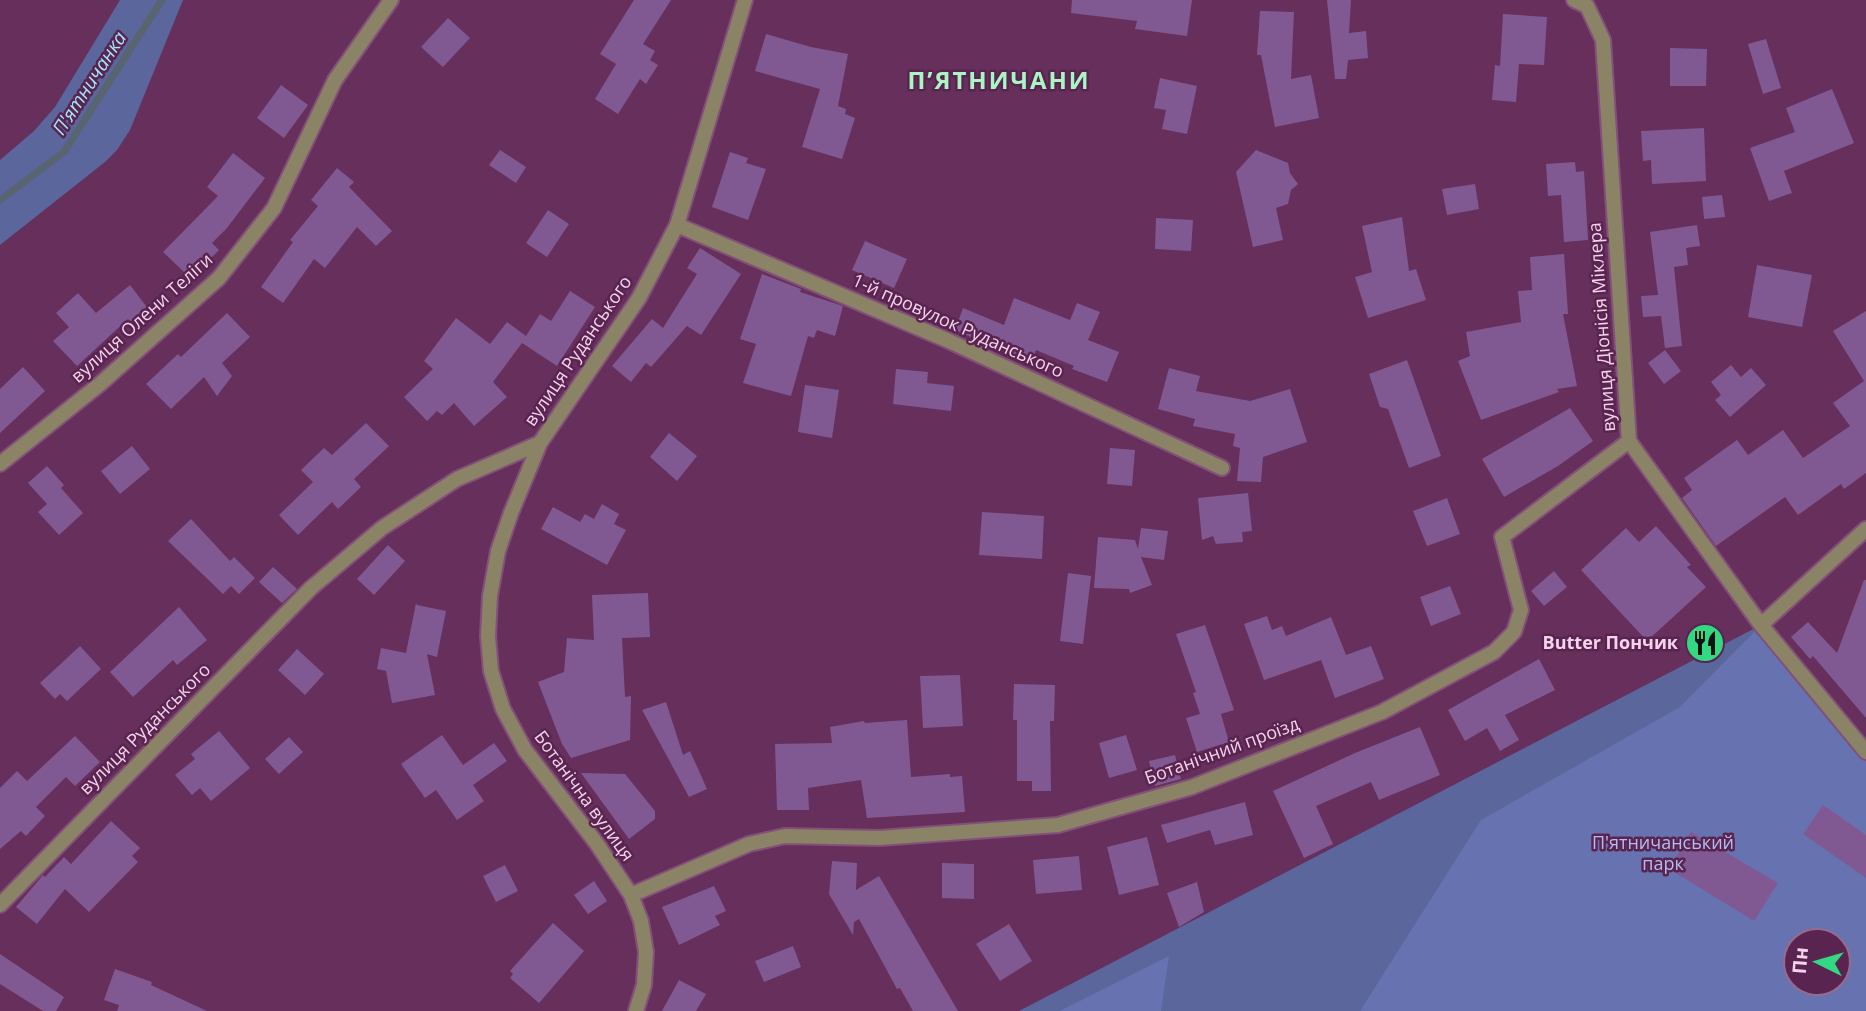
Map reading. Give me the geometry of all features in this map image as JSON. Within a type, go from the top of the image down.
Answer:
[{"type":"street","name":"вулиця Олени Теліги","points":[[0,464],[100,384],[219,278],[274,208],[335,80],[391,0]]},
{"type":"street","name":"вулиця Руданського","points":[[0,905],[311,587],[382,528],[457,479],[540,443],[639,298],[677,225],[745,0]]},
{"type":"street","name":"вулиця Діонісія Міклера","points":[[1574,0],[1587,6],[1603,40],[1629,442],[1760,625],[1866,752]]},
{"type":"street","name":"1-й провулок Руданського","points":[[677,225],[949,341],[1222,468]]},
{"type":"street","name":"Ботанічний проїзд","points":[[631,895],[749,844],[785,836],[879,838],[1058,825],[1192,786],[1382,712],[1494,652],[1514,632],[1521,610],[1502,537],[1629,442]]},
{"type":"street","name":"Ботанічна вулиця","points":[[540,443],[498,551],[489,610],[488,636],[492,671],[503,709],[526,750],[597,844],[631,895],[641,921],[646,952],[644,985],[636,1011]]},
{"type":"street","points":[[1760,625],[1866,529]]},
{"type":"green space","points":[[120,0],[183,0],[130,130],[105,162],[0,245],[0,160],[34,131],[55,107]]},
{"type":"green space","name":"П'ятничанський парк","points":[[1761,625],[1843,927],[1782,927],[1782,997],[1852,997],[1852,960],[1866,1011],[1019,1011]]},
{"type":"green space","name":"П'ятничанський парк","points":[[1761,625],[1866,752],[1866,1011],[1360,1011],[1481,820],[1680,707]]},
{"type":"green space","points":[[1169,956],[1161,1011],[1060,1011]]},
{"type":"building","points":[[634,0],[671,0],[643,44],[655,51],[650,60],[658,65],[646,84],[640,79],[618,114],[595,99],[616,64],[600,54]]},
{"type":"building","points":[[1072,0],[1192,0],[1187,36],[1135,29],[1137,21],[1071,13]]},
{"type":"building","points":[[1327,0],[1351,0],[1349,33],[1366,31],[1368,58],[1348,60],[1346,79],[1335,79]]},
{"type":"building","points":[[1260,11],[1294,12],[1291,79],[1311,75],[1319,118],[1275,127],[1261,55],[1257,55]]},
{"type":"building","points":[[1503,14],[1547,17],[1544,65],[1519,64],[1516,102],[1492,100],[1495,65],[1500,66]]},
{"type":"building","points":[[448,18],[470,38],[443,67],[421,47]]},
{"type":"building","points":[[766,34],[848,54],[838,106],[846,109],[845,114],[855,118],[842,159],[802,147],[820,89],[755,71]]},
{"type":"building","points":[[1766,39],[1781,88],[1763,94],[1748,44]]},
{"type":"building","points":[[1670,48],[1707,49],[1706,86],[1670,86]]},
{"type":"building","points":[[1160,78],[1197,86],[1187,134],[1162,129],[1166,110],[1154,108]]},
{"type":"building","points":[[281,85],[308,105],[284,138],[257,118]]},
{"type":"building","points":[[1832,89],[1854,143],[1784,171],[1792,193],[1769,201],[1750,148],[1795,132],[1786,108]]},
{"type":"building","points":[[1704,128],[1706,181],[1652,184],[1651,160],[1643,161],[1641,131]]},
{"type":"building","points":[[500,150],[526,167],[516,183],[489,165]]},
{"type":"building","points":[[1256,150],[1288,163],[1290,173],[1298,184],[1291,190],[1288,204],[1276,208],[1283,240],[1253,247],[1236,172]]},
{"type":"building","points":[[730,152],[748,158],[746,163],[766,169],[748,220],[712,207]]},
{"type":"building","points":[[233,153],[265,178],[227,228],[212,243],[219,250],[204,265],[199,259],[185,273],[163,252],[218,196],[207,187]]},
{"type":"building","points":[[1575,162],[1576,172],[1584,171],[1588,240],[1564,242],[1561,195],[1548,196],[1546,164]]},
{"type":"building","points":[[337,168],[354,182],[349,187],[392,231],[376,246],[357,227],[325,268],[314,259],[283,303],[261,287],[293,242],[290,240],[318,206],[311,200]]},
{"type":"building","points":[[1475,184],[1479,209],[1447,215],[1442,189]]},
{"type":"building","points":[[1722,195],[1725,217],[1704,219],[1702,197]]},
{"type":"building","points":[[548,210],[569,224],[547,257],[526,243]]},
{"type":"building","points":[[1402,217],[1409,271],[1416,269],[1426,300],[1368,318],[1355,277],[1372,272],[1362,226]]},
{"type":"building","points":[[1156,218],[1193,220],[1191,251],[1155,249]]},
{"type":"building","points":[[1697,225],[1700,246],[1686,248],[1688,265],[1674,267],[1682,346],[1665,348],[1661,316],[1643,317],[1641,296],[1658,295],[1650,232]]},
{"type":"building","points":[[865,241],[907,259],[894,288],[852,270]]},
{"type":"building","points":[[700,248],[741,274],[701,335],[687,326],[651,367],[646,363],[631,382],[612,366],[652,319],[663,328],[697,274],[687,268]]},
{"type":"building","points":[[1564,254],[1568,314],[1563,314],[1577,386],[1557,389],[1559,392],[1481,420],[1458,361],[1470,356],[1466,332],[1521,322],[1518,291],[1532,290],[1530,257]]},
{"type":"building","points":[[1757,265],[1812,275],[1802,327],[1748,317]]},
{"type":"building","points":[[762,274],[801,289],[800,292],[843,306],[835,336],[817,330],[814,338],[808,336],[791,396],[743,383],[756,344],[740,339]]},
{"type":"building","points":[[130,285],[149,310],[132,324],[128,319],[77,366],[53,341],[69,327],[56,313],[78,293],[96,313]]},
{"type":"building","points":[[570,291],[595,307],[557,366],[522,343],[493,382],[507,397],[474,426],[454,403],[442,415],[437,411],[427,421],[404,397],[433,369],[424,361],[456,318],[490,344],[507,322],[526,336],[540,314],[551,321]]},
{"type":"building","points":[[1014,298],[1070,320],[1077,303],[1100,312],[1088,340],[1119,352],[1107,382],[1072,369],[1074,366],[1036,350],[1031,363],[955,330],[963,308],[1004,325]]},
{"type":"building","points":[[1866,311],[1866,473],[1844,489],[1841,484],[1798,515],[1785,497],[1716,546],[1682,498],[1692,490],[1684,478],[1737,440],[1748,455],[1783,430],[1803,458],[1850,426],[1833,403],[1864,381],[1833,331]]},
{"type":"building","points":[[227,313],[250,337],[222,363],[232,376],[217,396],[204,377],[171,409],[146,384],[178,354],[181,357]]},
{"type":"building","points":[[1665,350],[1681,371],[1664,384],[1648,363]]},
{"type":"building","points":[[1407,360],[1441,456],[1409,468],[1388,409],[1380,407],[1369,374]]},
{"type":"building","points":[[1731,365],[1741,377],[1751,368],[1766,385],[1730,417],[1715,400],[1721,395],[1711,382]]},
{"type":"building","points":[[23,367],[45,391],[0,433],[0,389]]},
{"type":"building","points":[[1169,368],[1200,376],[1196,391],[1250,401],[1290,389],[1307,442],[1263,457],[1261,482],[1237,481],[1240,448],[1233,446],[1235,434],[1193,426],[1195,419],[1158,409]]},
{"type":"building","points":[[896,369],[928,372],[927,383],[954,386],[951,411],[893,404]]},
{"type":"building","points":[[805,385],[839,390],[832,438],[798,432]]},
{"type":"building","points":[[1570,408],[1593,441],[1558,466],[1504,497],[1482,459]]},
{"type":"building","points":[[366,423],[389,446],[354,479],[361,487],[338,509],[332,502],[298,535],[279,515],[313,482],[301,470],[324,448],[332,455]]},
{"type":"building","points":[[669,433],[697,456],[677,481],[650,457]]},
{"type":"building","points":[[132,446],[150,469],[120,494],[101,471]]},
{"type":"building","points":[[1110,448],[1135,450],[1132,486],[1107,484]]},
{"type":"building","points":[[47,466],[64,485],[61,488],[83,513],[59,535],[38,512],[47,504],[28,483]]},
{"type":"building","points":[[1248,493],[1252,531],[1242,532],[1243,542],[1216,544],[1213,536],[1202,540],[1198,498]]},
{"type":"building","points":[[1447,498],[1460,534],[1427,546],[1413,511]]},
{"type":"building","points":[[602,504],[619,514],[614,524],[626,530],[607,565],[541,529],[553,507],[580,522],[585,514],[594,519]]},
{"type":"building","points":[[982,512],[1044,516],[1042,559],[979,555]]},
{"type":"building","points":[[191,519],[230,561],[234,557],[255,578],[239,594],[231,586],[223,594],[168,541]]},
{"type":"building","points":[[1656,526],[1691,565],[1687,567],[1706,587],[1647,641],[1581,570],[1626,528],[1639,542]]},
{"type":"building","points":[[1141,528],[1168,531],[1164,560],[1141,557],[1152,585],[1130,593],[1129,589],[1094,588],[1098,537],[1135,540],[1138,549]]},
{"type":"building","points":[[388,545],[405,561],[374,595],[357,579]]},
{"type":"building","points":[[273,567],[297,589],[282,603],[259,582]]},
{"type":"building","points":[[1554,571],[1567,587],[1544,606],[1531,591]]},
{"type":"building","points":[[1068,573],[1091,576],[1083,644],[1060,641]]},
{"type":"building","points":[[1864,580],[1866,718],[1813,656],[1810,659],[1791,637],[1808,622],[1837,653]]},
{"type":"building","points":[[1450,586],[1461,614],[1431,626],[1420,597]]},
{"type":"building","points":[[648,593],[650,637],[622,638],[625,697],[631,696],[630,740],[571,758],[562,744],[538,682],[564,672],[567,638],[594,640],[592,595]]},
{"type":"building","points":[[416,603],[446,611],[437,657],[427,654],[435,695],[392,703],[386,671],[377,669],[381,648],[406,653]]},
{"type":"building","points":[[179,607],[207,640],[177,665],[173,660],[133,697],[110,672]]},
{"type":"building","points":[[1267,616],[1272,630],[1282,626],[1286,636],[1331,617],[1346,655],[1371,646],[1384,679],[1335,698],[1321,660],[1264,680],[1244,624]]},
{"type":"building","points":[[1205,625],[1234,710],[1221,714],[1229,742],[1197,752],[1186,718],[1200,714],[1193,693],[1196,692],[1176,634]]},
{"type":"building","points":[[80,646],[101,669],[67,701],[60,694],[55,699],[40,683]]},
{"type":"building","points":[[297,649],[324,674],[305,695],[278,670]]},
{"type":"building","points":[[1539,659],[1555,690],[1505,715],[1519,740],[1500,751],[1487,728],[1465,741],[1448,710]]},
{"type":"building","points":[[960,675],[963,726],[923,728],[920,676]]},
{"type":"building","points":[[1014,684],[1055,685],[1054,721],[1050,721],[1051,791],[1032,791],[1032,781],[1017,781],[1017,720],[1013,720]]},
{"type":"building","points":[[666,702],[683,755],[690,751],[707,789],[689,797],[642,710]]},
{"type":"building","points":[[907,720],[911,777],[950,774],[950,777],[962,776],[965,812],[867,818],[861,780],[808,788],[809,810],[777,810],[775,744],[832,743],[830,727],[864,721]]},
{"type":"building","points":[[1420,727],[1440,775],[1379,800],[1371,782],[1316,806],[1333,844],[1304,858],[1273,791],[1355,753]]},
{"type":"building","points":[[219,731],[250,768],[211,801],[200,788],[192,795],[175,775],[195,759],[191,754]]},
{"type":"building","points":[[442,735],[463,765],[494,743],[507,761],[473,785],[484,801],[457,820],[436,790],[425,798],[401,764]]},
{"type":"building","points":[[1126,735],[1137,770],[1109,778],[1099,743]]},
{"type":"building","points":[[75,736],[100,762],[75,786],[66,777],[36,807],[45,816],[26,836],[21,831],[0,849],[0,788],[17,771],[27,781]]},
{"type":"building","points":[[289,737],[303,752],[279,774],[265,759]]},
{"type":"building","points":[[1175,755],[1181,779],[1155,786],[1149,761]]},
{"type":"building","points":[[581,773],[625,774],[655,811],[655,819],[629,839]]},
{"type":"building","points":[[1245,802],[1253,835],[1215,845],[1210,830],[1167,843],[1161,825]]},
{"type":"building","points":[[1823,805],[1866,835],[1866,878],[1803,834]]},
{"type":"building","points":[[111,821],[140,848],[132,856],[138,862],[89,912],[65,889],[37,924],[16,907],[43,875],[45,877],[64,857],[71,864]]},
{"type":"building","points":[[1691,832],[1778,883],[1754,921],[1669,869]]},
{"type":"building","points":[[1147,837],[1159,885],[1119,895],[1107,847]]},
{"type":"building","points":[[1079,856],[1082,890],[1036,894],[1033,860]]},
{"type":"building","points":[[832,861],[857,863],[856,890],[879,876],[958,1011],[913,1011],[900,988],[897,989],[859,919],[854,922],[853,935],[829,894]]},
{"type":"building","points":[[942,863],[974,864],[974,899],[942,898]]},
{"type":"building","points":[[505,865],[518,891],[496,902],[483,876]]},
{"type":"building","points":[[594,881],[607,901],[588,914],[574,895]]},
{"type":"building","points":[[1197,882],[1204,912],[1179,927],[1167,893]]},
{"type":"building","points":[[714,886],[726,911],[715,916],[720,925],[679,945],[662,907]]},
{"type":"building","points":[[553,923],[584,951],[539,1003],[510,978],[513,974],[510,971]]},
{"type":"building","points":[[1009,924],[1032,961],[1000,981],[976,944]]},
{"type":"building","points":[[793,946],[801,967],[764,982],[755,961]]},
{"type":"building","points":[[0,954],[64,997],[56,1011],[43,1011],[0,984]]},
{"type":"building","points":[[115,969],[152,982],[151,985],[207,1011],[117,1011],[119,1005],[104,1000]]},
{"type":"building","points":[[679,980],[706,994],[696,1011],[662,1011]]},
{"type":"waterway","name":"П'ятничанка","points":[[0,200],[64,152],[162,0]]},
{"type":"place","name":"Butter Пончик","points":[[1705,643]]},
{"type":"district","name":"П’ЯТНИЧАНИ","points":[[999,81]]}]
